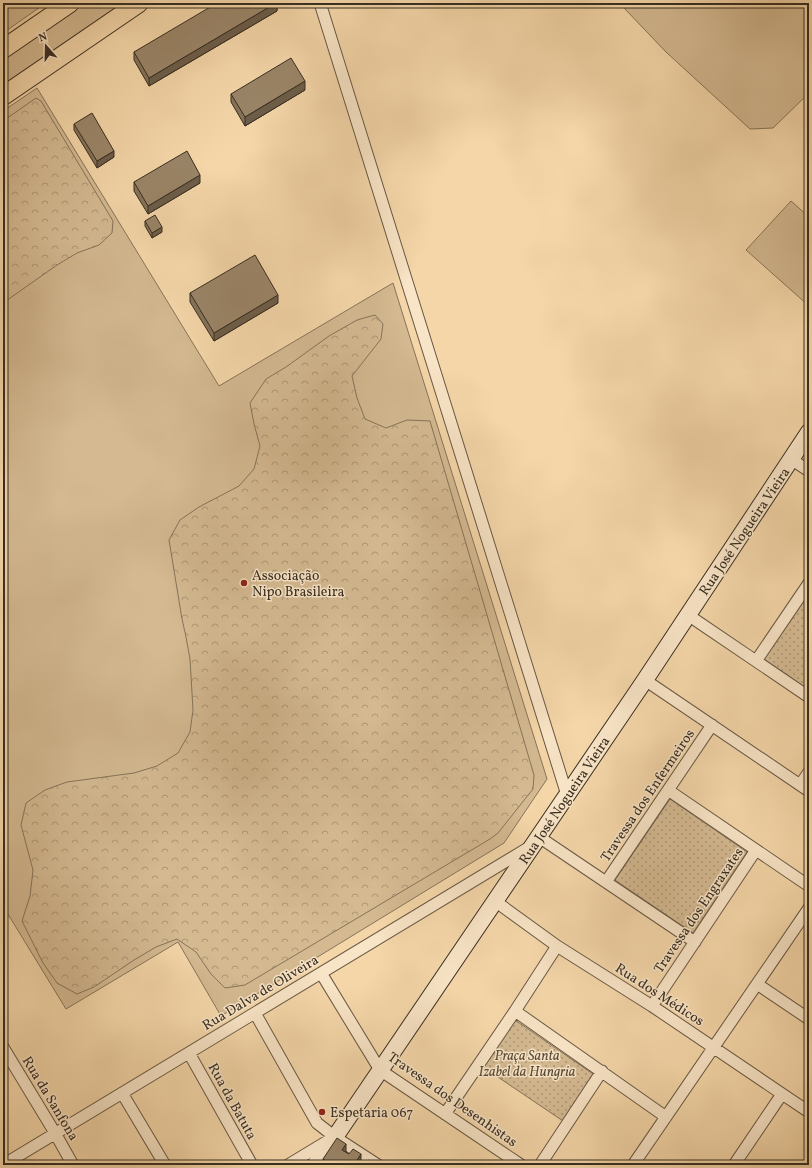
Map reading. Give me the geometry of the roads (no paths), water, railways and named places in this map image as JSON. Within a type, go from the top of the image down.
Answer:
[{"type":"main road","points":[[3,49],[70,3]]},
{"type":"main road","points":[[3,96],[139,3]]},
{"type":"street","points":[[320,3],[567,795]]},
{"type":"street","name":"Rua José Nogueira Vieira","points":[[315,1165],[645,680],[809,432]]},
{"type":"street","points":[[791,459],[809,472]]},
{"type":"street","points":[[756,661],[809,583]]},
{"type":"street","points":[[688,615],[809,697]]},
{"type":"street","points":[[645,680],[805,788],[809,772]]},
{"type":"street","name":"Travessa dos Enfermeiros","points":[[606,882],[712,725]]},
{"type":"street","points":[[668,790],[809,886]]},
{"type":"street","points":[[536,841],[606,882],[695,942]]},
{"type":"street","name":"Rua Dalva de Oliveira","points":[[3,1165],[536,841]]},
{"type":"street","name":"Travessa dos Engraxates","points":[[652,1006],[756,850]]},
{"type":"street","name":"Rua dos Médicos","points":[[495,901],[557,946],[652,1006],[809,1112]]},
{"type":"street","points":[[633,1165],[809,908]]},
{"type":"street","points":[[445,1114],[557,946]]},
{"type":"street","name":"Travessa dos Desenhistas","points":[[321,973],[380,1070],[521,1165]]},
{"type":"street","points":[[757,984],[809,1019]]},
{"type":"street","points":[[515,1011],[666,1117]]},
{"type":"street","points":[[255,1013],[317,1123],[335,1137],[378,1165]]},
{"type":"street","name":"Rua da Sanfona","points":[[3,1047],[73,1165]]},
{"type":"street","name":"Rua da Batuta","points":[[189,1053],[252,1165]]},
{"type":"street","points":[[540,1165],[602,1071]]},
{"type":"street","points":[[122,1093],[165,1165]]},
{"type":"street","points":[[737,1164],[782,1094]]},
{"type":"street","points":[[288,1165],[335,1137]]},
{"type":"place","name":"Associação Nipo Brasileira","points":[[244,583]]},
{"type":"place","name":"Espetaria 067","points":[[322,1112]]},
{"type":"park label","name":"Praça Santa Izabel da Hungria","points":[[527,1064]]}]
